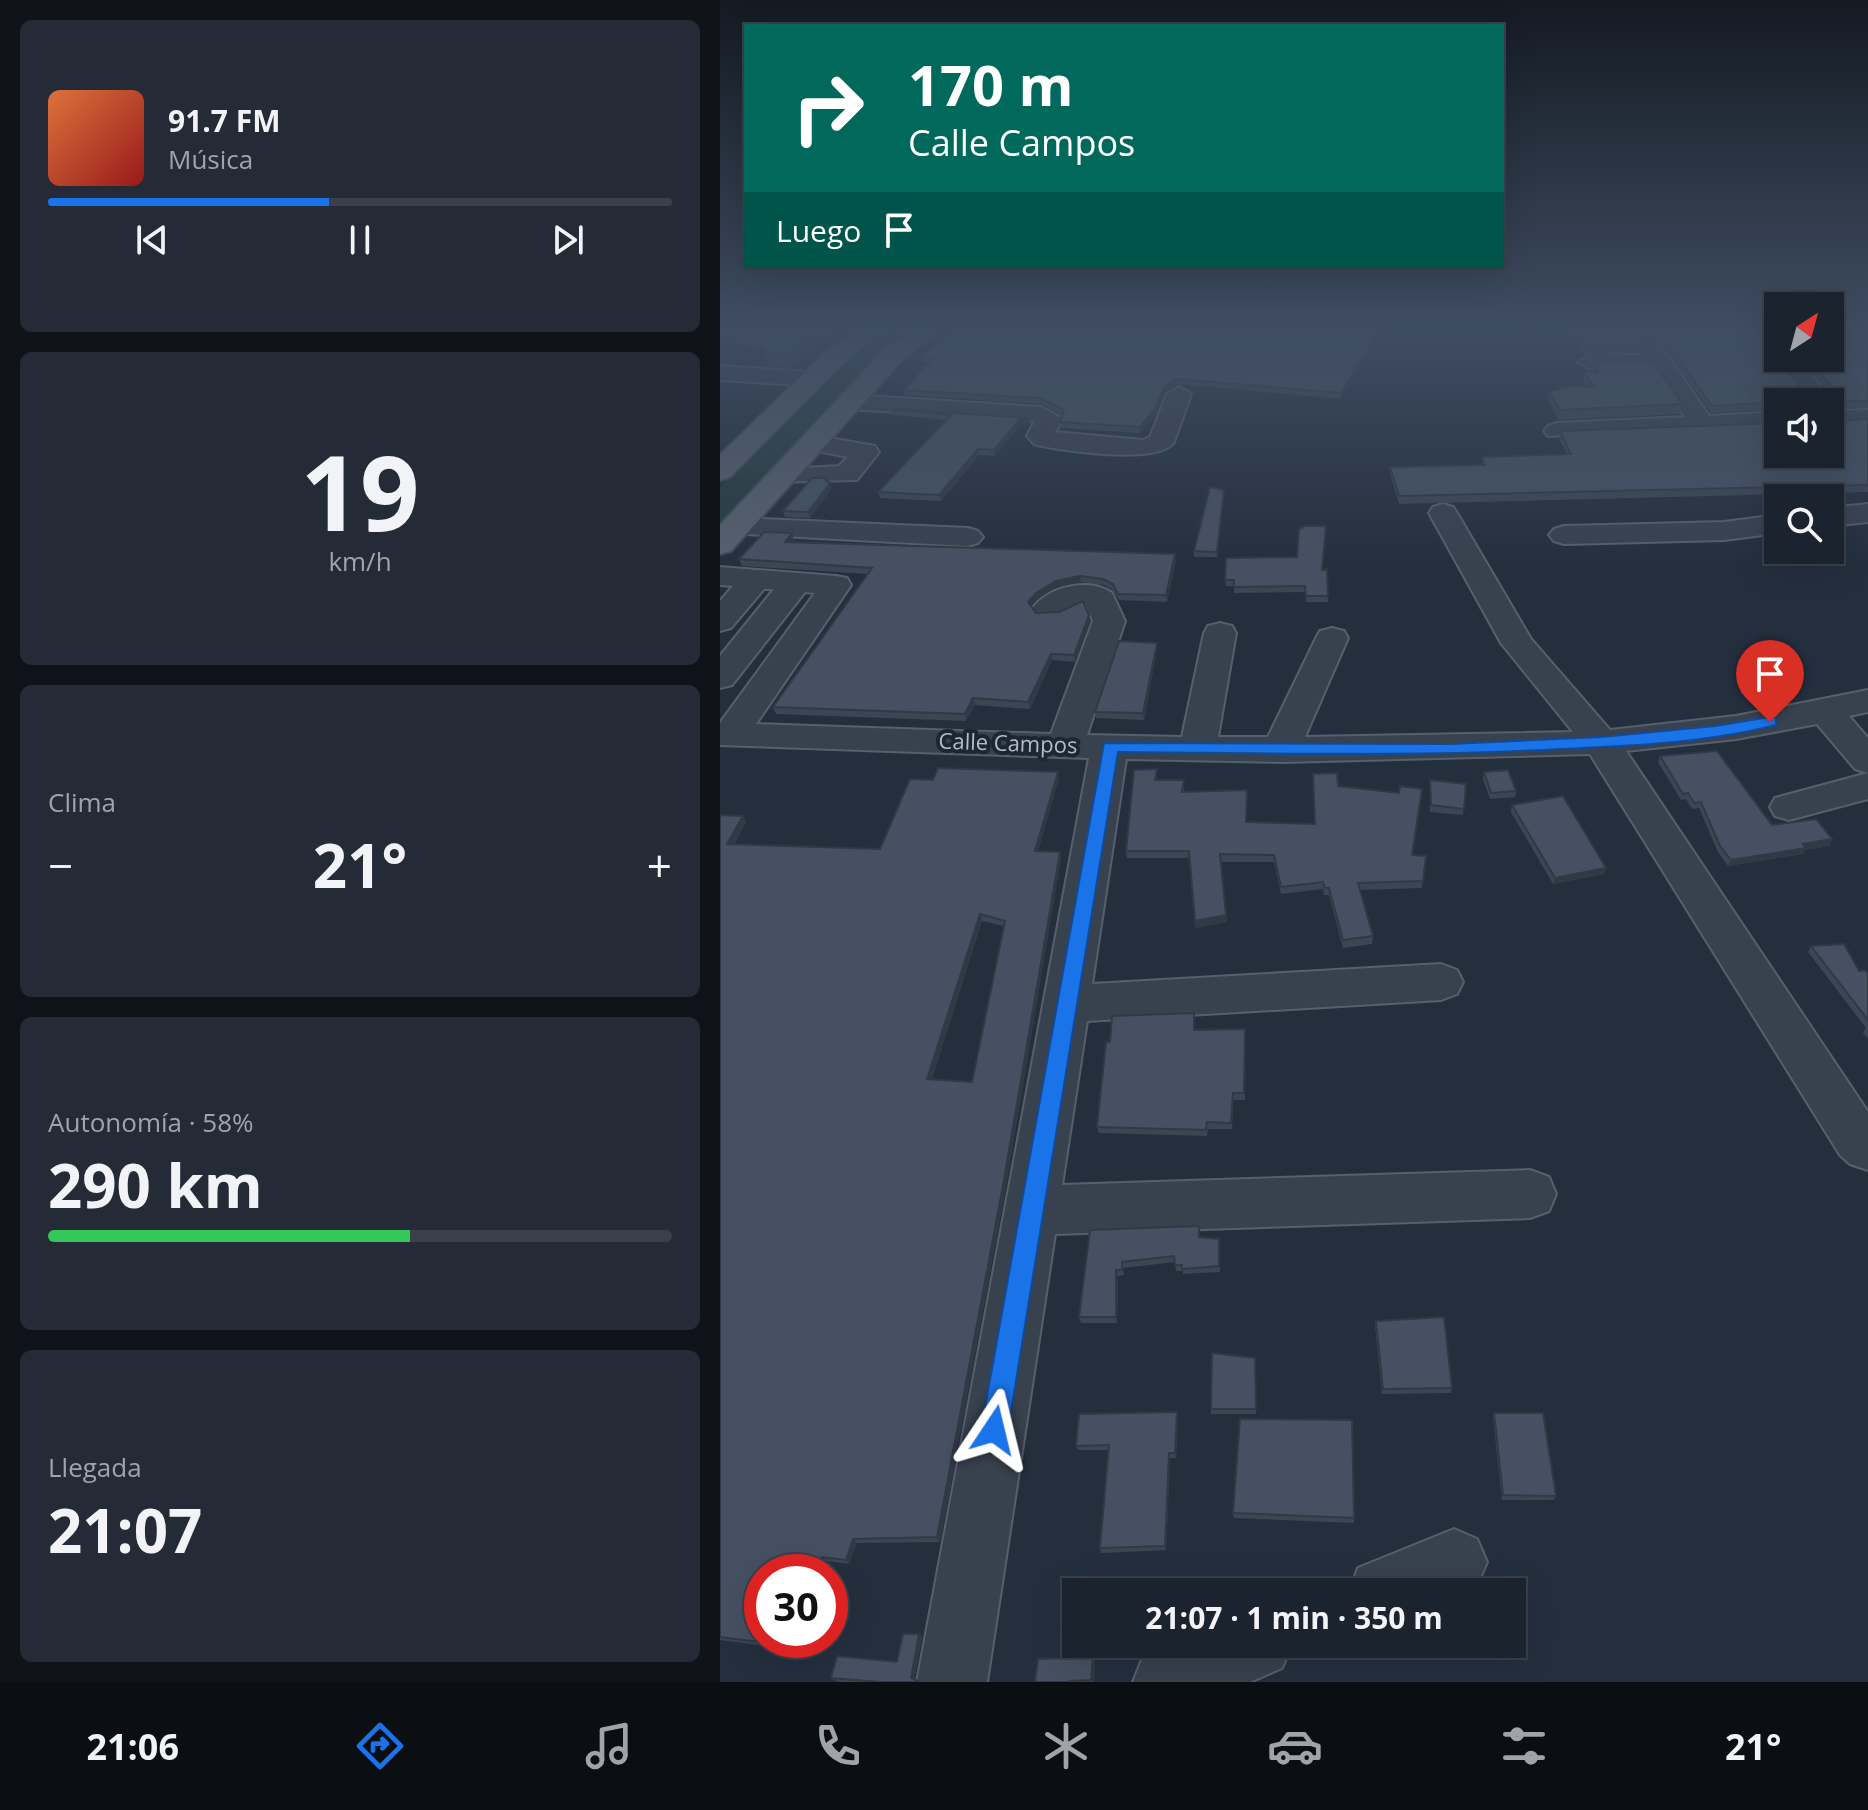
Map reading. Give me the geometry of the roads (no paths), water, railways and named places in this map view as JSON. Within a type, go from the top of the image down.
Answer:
[{"type":"main road","points":[[720,471],[783,408]]},
{"type":"main road","points":[[728,535],[844,408]]},
{"type":"street","points":[[953,408],[1041,414],[1050,419],[1040,436],[1043,439],[1146,448],[1161,442],[1174,408]]},
{"type":"street","points":[[1691,408],[1701,423]]},
{"type":"street","points":[[1844,415],[1868,417]]},
{"type":"street","points":[[1557,431],[1764,421]]},
{"type":"street","points":[[821,433],[912,430]]},
{"type":"street","points":[[781,476],[847,474],[866,452],[821,433]]},
{"type":"street","points":[[1443,513],[1517,643],[1601,742],[1858,1139],[1868,1148]]},
{"type":"street","points":[[1844,516],[1868,513]]},
{"type":"street","points":[[1564,535],[1724,531],[1764,526]]},
{"type":"street","points":[[728,535],[968,537]]},
{"type":"street","points":[[720,576],[836,585],[737,700],[726,734]]},
{"type":"street","points":[[720,621],[756,578]]},
{"type":"street","points":[[720,678],[797,581]]},
{"type":"street","points":[[952,1682],[1067,1004],[1088,746],[1109,621],[1107,607],[1100,598],[1090,594],[1074,594],[1048,609]]},
{"type":"street","points":[[1200,749],[1200,727],[1220,633]]},
{"type":"street","points":[[1283,750],[1288,731],[1332,638]]},
{"type":"street","name":"Calle Campos","points":[[726,734],[1200,749],[1451,749],[1601,742],[1715,732],[1826,712],[1868,701]]},
{"type":"street","points":[[1826,712],[1868,761]]},
{"type":"street","points":[[1789,807],[1868,786]]},
{"type":"street","points":[[1067,1004],[1441,982]]},
{"type":"street","points":[[1032,1210],[1530,1194]]},
{"type":"street","points":[[1416,1578],[1454,1562]]},
{"type":"street","points":[[1168,1682],[1225,1658]]}]
